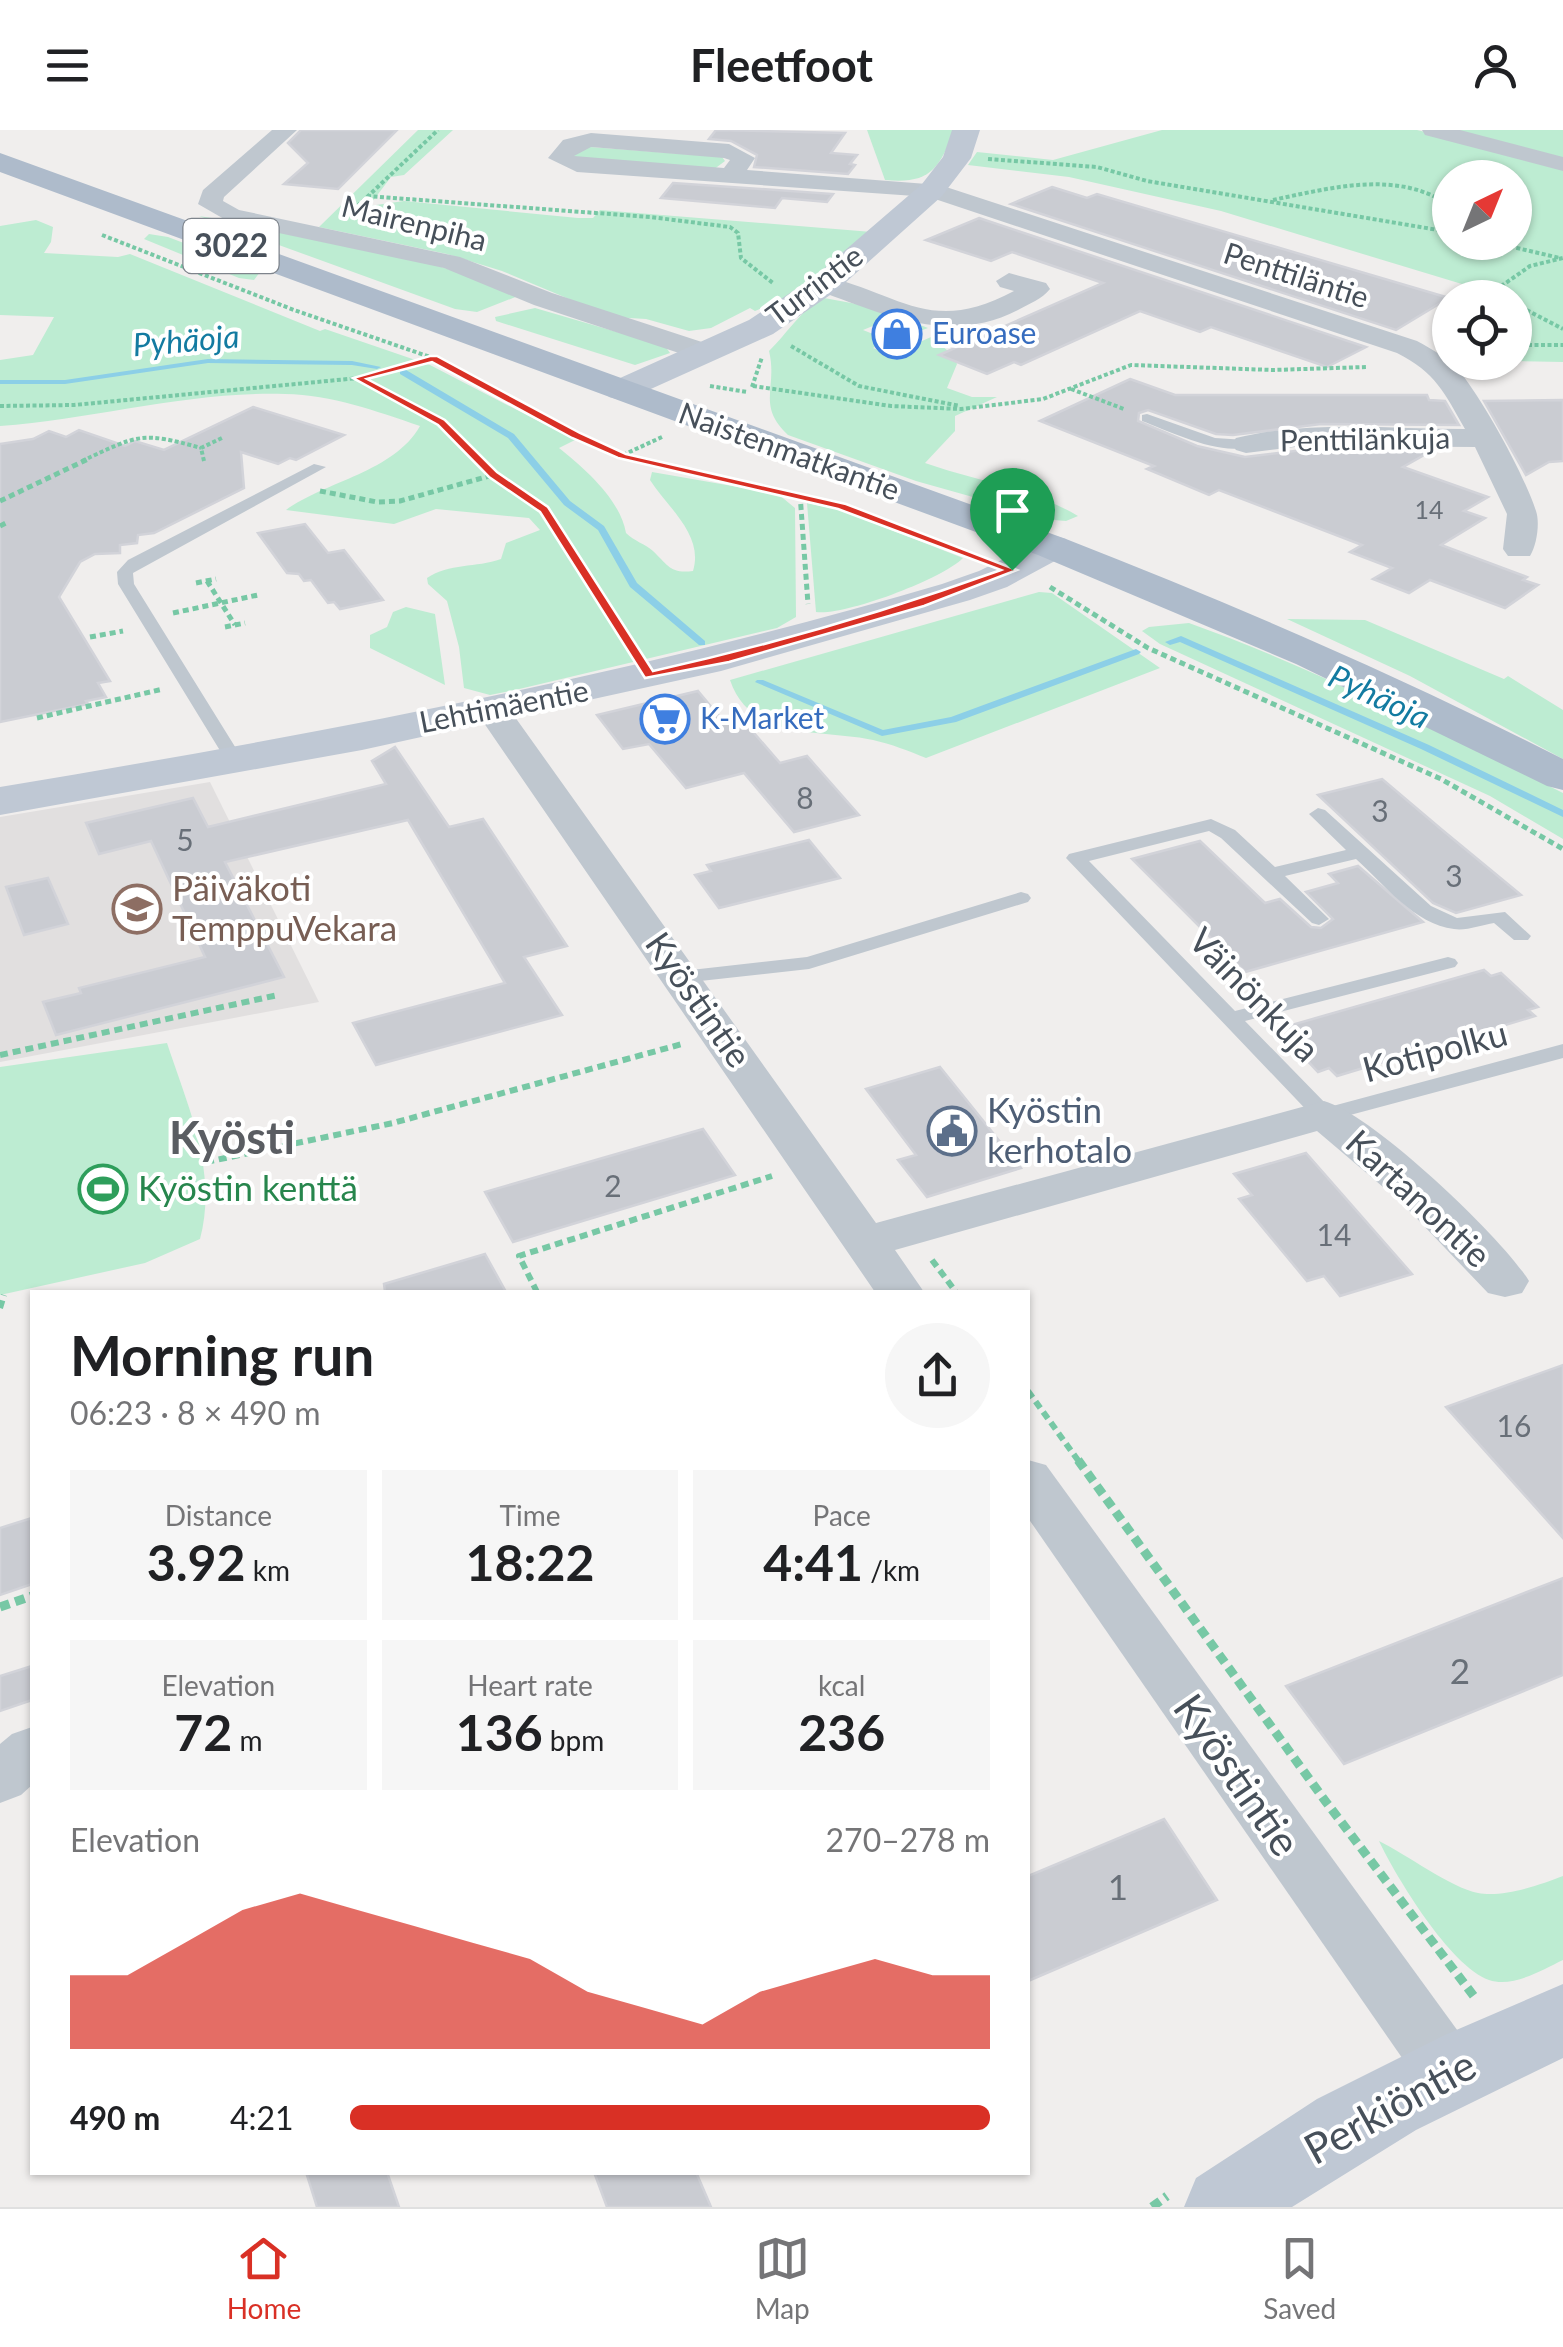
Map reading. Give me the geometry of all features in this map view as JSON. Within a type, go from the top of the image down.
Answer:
[{"type":"main road","name":"Naistenmatkantie","points":[[0,162],[1052,546],[1358,677],[1563,776]]},
{"type":"street","points":[[1433,130],[1563,164]]},
{"type":"street","name":"Mairenpiha","points":[[277,131],[208,200],[215,208],[231,216],[451,262],[543,300],[701,352]]},
{"type":"street","name":"Penttiläntie","points":[[732,174],[744,158],[729,151],[591,140],[570,145],[560,158],[577,164],[932,190],[1408,347],[1432,360]]},
{"type":"street","name":"Turrintie","points":[[621,390],[763,326],[825,284],[932,190],[962,141]]},
{"type":"street","points":[[825,284],[930,319],[953,322],[985,314],[1037,290],[1009,281]]},
{"type":"street","name":"Penttiläntie","points":[[1451,380],[1522,514],[1519,549]]},
{"type":"street","name":"Penttilänkuja","points":[[1246,444],[1303,436],[1485,438]]},
{"type":"street","name":"Lehtimäentie","points":[[0,800],[493,710],[724,659],[920,603],[1012,570],[1052,546]]},
{"type":"street","name":"Kyöstintie","points":[[493,710],[899,1290]]},
{"type":"street","name":"Kartanontie","points":[[866,1242],[1324,1115],[1365,1143],[1415,1186],[1505,1281]]},
{"type":"street","name":"Kyöstintie","points":[[1030,1482],[1448,2070]]},
{"type":"street","points":[[0,1778],[30,1754]]},
{"type":"street","name":"Perkiöntie","points":[[1225,2207],[1269,2173],[1448,2070],[1563,2020]]},
{"type":"lane","points":[[1148,418],[1214,442],[1246,444]]},
{"type":"lane","points":[[233,758],[126,584],[125,572],[134,563],[319,467]]},
{"type":"lane","points":[[1318,814],[1424,910],[1456,924],[1498,916],[1521,936]]},
{"type":"lane","name":"Väinönkuja","points":[[1271,874],[1228,834],[1211,825],[1076,858],[1324,1115]]},
{"type":"lane","points":[[1271,874],[1359,852]]},
{"type":"lane","points":[[1271,874],[1319,919]]},
{"type":"lane","points":[[682,977],[808,963],[1021,898]]},
{"type":"lane","points":[[1231,1018],[1448,963]]},
{"type":"lane","name":"Kotipolku","points":[[1324,1115],[1563,1051]]},
{"type":"path","points":[[317,234],[349,214],[438,130]]},
{"type":"path","points":[[962,141],[991,159],[1097,167],[1147,181],[1432,228]]},
{"type":"path","points":[[1270,200],[1338,187],[1380,186],[1432,194]]},
{"type":"path","points":[[367,196],[650,217],[730,227],[738,232],[735,246],[748,270],[767,278],[786,296],[763,326],[762,364],[753,386],[732,400]]},
{"type":"path","points":[[92,231],[294,310],[434,358],[576,436],[622,456],[828,502]]},
{"type":"path","points":[[1532,251],[1562,258]]},
{"type":"path","points":[[1510,280],[1530,266],[1562,258]]},
{"type":"path","points":[[1532,313],[1563,329]]},
{"type":"path","points":[[763,326],[859,386],[938,399],[966,408]]},
{"type":"path","points":[[1532,345],[1563,345]]},
{"type":"path","points":[[0,406],[74,405],[358,378],[434,358]]},
{"type":"path","points":[[753,386],[897,405],[966,408],[1036,401],[1109,370],[1147,363],[1323,370],[1432,360]]},
{"type":"path","points":[[358,378],[442,422],[493,474],[544,510],[650,676]]},
{"type":"path","points":[[1069,388],[1148,418]]},
{"type":"path","points":[[0,501],[135,436],[156,434],[201,448],[224,438]]},
{"type":"path","points":[[622,456],[663,436]]},
{"type":"path","points":[[201,448],[204,461]]},
{"type":"path","points":[[344,496],[400,501],[493,474]]},
{"type":"path","points":[[800,494],[808,605]]},
{"type":"path","points":[[1012,570],[1062,592],[1148,648],[1441,779],[1563,849]]},
{"type":"path","points":[[196,583],[216,579]]},
{"type":"path","points":[[207,581],[235,625]]},
{"type":"path","points":[[147,618],[258,595]]},
{"type":"path","points":[[225,627],[245,623]]},
{"type":"path","points":[[37,718],[186,684]]},
{"type":"path","points":[[0,1055],[278,995]]},
{"type":"path","points":[[206,1162],[393,1124],[722,1033]]},
{"type":"path","points":[[537,1290],[519,1256],[772,1176]]},
{"type":"path","points":[[911,1230],[955,1290]]},
{"type":"path","points":[[0,1308],[4,1295]]},
{"type":"path","points":[[1030,1394],[1326,1802],[1476,1999]]},
{"type":"path","points":[[0,1606],[30,1597]]},
{"type":"shaded area","name":"Päiväkoti TemppuVekara","points":[[210,782],[319,1002],[0,1062],[0,817]]},
{"type":"green space","points":[[418,130],[453,130],[404,175],[391,177],[369,206],[404,201],[578,218],[593,218],[600,210],[872,232],[794,295],[755,311],[750,308],[711,328],[689,331],[646,319],[612,317],[502,271],[447,254],[319,227]]},
{"type":"green space","points":[[867,130],[954,130],[943,156],[930,172],[900,181],[885,180]]},
{"type":"green space","points":[[1162,130],[1417,130],[1563,165],[1563,362],[1532,361],[1532,280],[1449,280],[1221,211],[1069,177],[968,165],[977,152],[1053,160]]},
{"type":"green space","points":[[1439,130],[1563,130],[1563,159]]},
{"type":"green space","points":[[577,146],[722,157],[725,161],[713,170],[572,159]]},
{"type":"green space","points":[[199,216],[402,255],[518,296],[477,312],[455,309]]},
{"type":"green space","points":[[36,220],[53,227],[51,242],[44,253],[118,257],[130,254],[320,331],[325,329],[430,365],[575,440],[559,448],[609,497],[626,533],[674,570],[693,571],[693,546],[682,522],[650,480],[652,472],[778,494],[795,508],[796,617],[777,628],[515,690],[490,695],[464,688],[447,601],[428,584],[427,578],[444,570],[501,559],[506,543],[540,530],[529,518],[436,509],[394,524],[286,510],[377,465],[408,442],[420,426],[337,401],[302,395],[249,394],[0,426],[0,360],[33,355],[54,317],[0,315],[0,226]]},
{"type":"green space","points":[[149,234],[168,237],[260,272],[254,280],[239,278],[144,239]]},
{"type":"green space","points":[[824,298],[873,307],[928,328],[917,332],[885,321],[863,330],[888,340],[873,348],[891,355],[931,337],[953,355],[957,364],[947,388],[972,397],[997,397],[955,416],[955,431],[925,463],[1022,492],[1078,516],[1054,520],[916,481],[788,435],[770,405],[769,351]]},
{"type":"green space","points":[[535,308],[665,346],[670,353],[635,365],[496,321],[495,317]]},
{"type":"green space","points":[[807,503],[840,510],[963,558],[935,576],[893,594],[848,608],[816,612]]},
{"type":"green space","points":[[1039,592],[1052,593],[1160,668],[926,758],[873,740],[811,733],[771,723],[740,700],[730,680]]},
{"type":"green space","points":[[406,607],[435,614],[445,685],[370,648],[370,635],[387,627],[393,612]]},
{"type":"green space","points":[[1287,619],[1365,620],[1504,679],[1508,676],[1563,710],[1563,759],[1410,676]]},
{"type":"green space","points":[[1189,623],[1332,681],[1563,793],[1563,839],[1490,796],[1160,644],[1142,631]]},
{"type":"green space","name":"Kyöstin kenttä","points":[[167,1043],[203,1164],[205,1214],[200,1239],[145,1263],[0,1295],[0,1067]]},
{"type":"green space","points":[[1379,1841],[1442,1878],[1478,1893],[1509,1892],[1563,1876],[1563,1960],[1508,1982],[1489,1980],[1474,1971],[1426,1919]]},
{"type":"building","points":[[301,130],[397,130],[338,189],[284,184],[308,163],[288,143]]},
{"type":"building","points":[[716,130],[845,133],[831,153],[857,155],[850,164],[855,165],[848,174],[754,167],[757,155],[731,141],[709,139]]},
{"type":"building","points":[[673,183],[833,194],[827,202],[782,198],[775,208],[661,198]]},
{"type":"building","points":[[1052,187],[1087,198],[1097,194],[1432,293],[1432,308],[1396,330],[1011,204]]},
{"type":"building","points":[[979,218],[1366,347],[1327,367],[1211,327],[1200,332],[1140,311],[1021,365],[1014,362],[987,374],[939,355],[1103,283],[1012,252],[991,261],[926,240]]},
{"type":"building","points":[[1130,379],[1175,395],[1427,395],[1429,400],[1445,401],[1459,425],[1321,424],[1233,435],[1216,434],[1148,410],[1139,413],[1138,421],[1197,446],[1245,457],[1303,450],[1433,450],[1403,467],[1488,497],[1464,511],[1485,518],[1441,545],[1527,577],[1523,580],[1538,585],[1505,608],[1430,580],[1409,593],[1373,579],[1392,568],[1350,552],[1362,545],[1219,490],[1209,495],[1147,469],[1154,466],[1040,421]]},
{"type":"building","points":[[1563,400],[1563,461],[1549,462],[1526,475],[1484,401]]},
{"type":"building","points":[[253,407],[344,435],[296,460],[290,458],[278,464],[241,452],[244,488],[154,533],[138,535],[137,543],[120,545],[120,553],[95,554],[80,562],[59,597],[110,681],[98,683],[106,697],[0,722],[0,444],[33,439],[49,431],[66,437],[79,430],[125,446],[135,441],[164,450]]},
{"type":"building","points":[[305,524],[328,553],[344,550],[383,600],[340,609],[334,602],[328,603],[311,580],[287,573],[258,533]]},
{"type":"building","points":[[698,691],[724,722],[741,718],[780,763],[807,756],[859,815],[794,832],[744,773],[686,788],[649,744],[623,749],[597,715]]},
{"type":"building","points":[[395,747],[449,827],[483,819],[567,946],[524,957],[562,1015],[376,1065],[353,1023],[505,983],[408,820],[225,862],[284,977],[56,1035],[43,1002],[81,993],[79,988],[205,957],[151,841],[99,854],[86,823],[193,798],[208,827],[386,784],[372,761]]},
{"type":"building","points":[[1382,779],[1521,895],[1456,913],[1433,903],[1318,795]]},
{"type":"building","points":[[809,840],[840,878],[719,908],[695,875],[711,871],[707,865]]},
{"type":"building","points":[[1200,841],[1265,903],[1280,899],[1311,927],[1321,928],[1333,919],[1306,892],[1338,883],[1329,874],[1358,866],[1423,922],[1245,972],[1132,859]]},
{"type":"building","points":[[48,878],[68,924],[24,935],[6,887]]},
{"type":"building","points":[[1484,970],[1491,976],[1501,973],[1538,1007],[1528,1010],[1535,1016],[1337,1076],[1329,1068],[1318,1072],[1284,1036],[1294,1032],[1288,1026]]},
{"type":"building","name":"Kyöstin kerhotalo","points":[[940,1067],[1021,1168],[927,1197],[898,1160],[916,1155],[866,1089]]},
{"type":"building","points":[[703,1129],[735,1175],[513,1242],[485,1192]]},
{"type":"building","points":[[1306,1153],[1412,1274],[1340,1296],[1324,1276],[1307,1281],[1239,1199],[1252,1195],[1234,1174]]},
{"type":"building","points":[[485,1254],[505,1290],[385,1290],[384,1284]]},
{"type":"building","points":[[1563,1365],[1563,1538],[1446,1407]]},
{"type":"building","points":[[30,1519],[30,1585],[0,1595],[0,1528]]},
{"type":"building","points":[[1563,1578],[1563,1675],[1344,1764],[1286,1686]]},
{"type":"building","points":[[30,1667],[30,1701],[0,1711],[0,1676]]},
{"type":"building","points":[[1164,1819],[1217,1900],[1030,1980],[1030,1875]]},
{"type":"building","points":[[307,2175],[388,2175],[399,2207],[317,2207]]},
{"type":"building","points":[[595,2175],[697,2175],[711,2207],[607,2207]]},
{"type":"waterway","name":"Pyhäoja","points":[[0,382],[65,382],[208,361],[352,363],[377,367]]},
{"type":"waterway","name":"Pyhäoja","points":[[403,372],[511,436],[567,503],[601,528],[633,585],[702,643]]},
{"type":"waterway","name":"Pyhäoja","points":[[1170,642],[1181,639],[1425,747],[1563,814]]},
{"type":"waterway","name":"Pyhäoja","points":[[760,682],[882,733],[953,720],[1136,652]]},
{"type":"place","name":"Euroase","points":[[897,334]]},
{"type":"place","name":"K-Market","points":[[665,719]]},
{"type":"place","name":"Päiväkoti TemppuVekara","points":[[137,909]]},
{"type":"place","name":"Kyöstin kerhotalo","points":[[952,1131]]},
{"type":"place","name":"Kyöstin kenttä","points":[[103,1189]]},
{"type":"district","name":"Kyösti","points":[[232,1138]]},
{"type":"route","points":[[434,358],[576,436],[622,456],[842,506],[1012,570],[920,603],[650,676],[544,510],[493,474],[442,422],[358,378],[434,358]]}]
